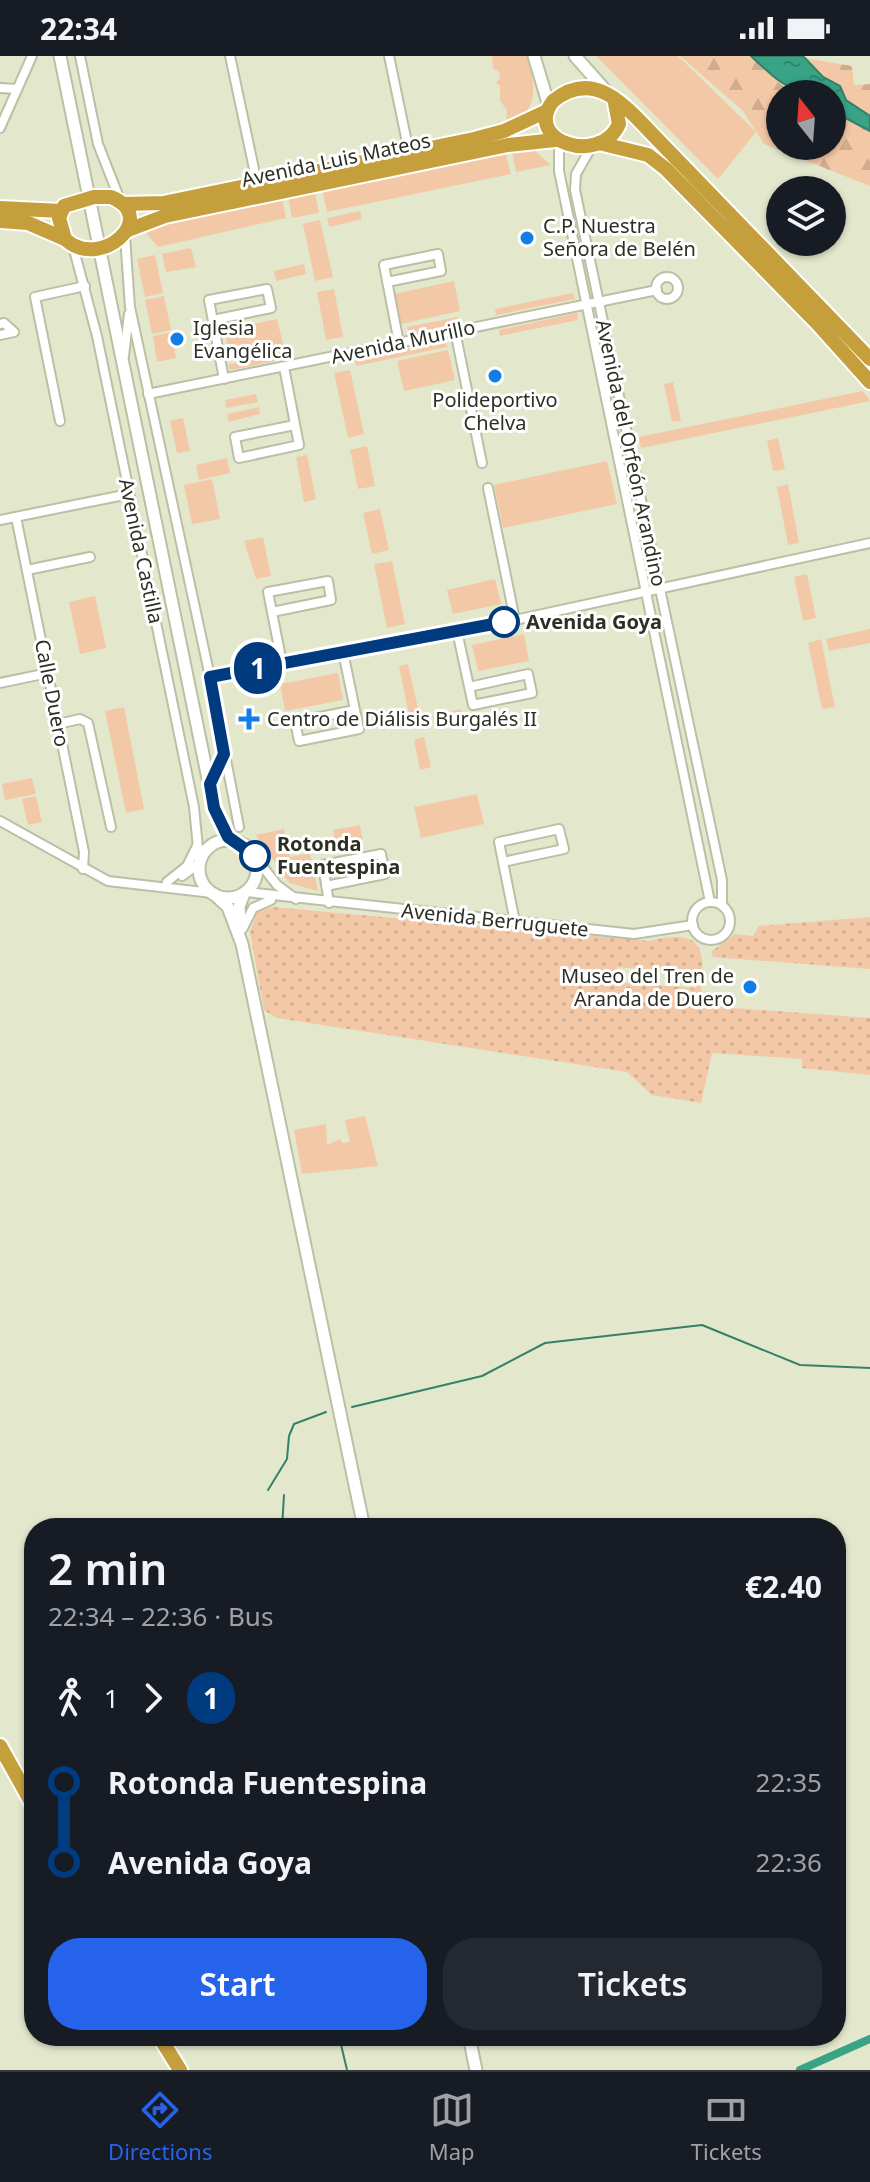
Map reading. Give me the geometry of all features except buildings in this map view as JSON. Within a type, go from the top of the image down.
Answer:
[{"type":"highway","points":[[870,359],[610,94],[587,86],[570,89],[544,111],[557,141],[596,144],[648,155],[666,169],[828,334],[870,382]]},
{"type":"highway","points":[[596,144],[613,135],[619,124],[610,94]]},
{"type":"highway","name":"Avenida Luis Mateos","points":[[89,198],[103,196],[122,202],[163,203],[504,131],[544,111]]},
{"type":"highway","name":"Avenida Luis Mateos","points":[[98,248],[113,244],[126,233],[165,216],[508,145],[557,141]]},
{"type":"highway","points":[[69,242],[60,227],[61,211],[71,202],[89,198]]},
{"type":"highway","points":[[122,202],[126,233]]},
{"type":"highway","points":[[0,208],[61,211]]},
{"type":"highway","points":[[0,221],[28,223],[69,242],[98,248]]},
{"type":"highway","points":[[0,1746],[24,1789]]},
{"type":"highway","points":[[165,2046],[180,2070]]},
{"type":"street","points":[[0,128],[32,56]]},
{"type":"street","name":"Avenida Castilla","points":[[60,56],[210,784],[214,830],[200,853]]},
{"type":"street","points":[[80,56],[98,144],[122,202]]},
{"type":"street","points":[[230,56],[257,183]]},
{"type":"street","points":[[389,56],[409,152]]},
{"type":"street","points":[[534,56],[541,81],[544,111]]},
{"type":"street","points":[[575,56],[610,94]]},
{"type":"street","points":[[0,88],[17,89]]},
{"type":"street","name":"Avenida del Orfeón Arandino","points":[[557,141],[559,171],[710,902]]},
{"type":"street","name":"Avenida del Orfeón Arandino","points":[[596,144],[576,174],[575,190],[722,880],[722,905]]},
{"type":"street","name":"Avenida Castilla","points":[[126,233],[130,307],[239,827]]},
{"type":"street","name":"Avenida Castilla","points":[[69,242],[85,286],[200,853]]},
{"type":"street","points":[[387,282],[441,271],[438,254],[384,265],[387,282],[399,343]]},
{"type":"street","points":[[60,421],[35,297],[85,286]]},
{"type":"street","points":[[213,320],[271,308],[267,289],[209,300],[224,379]]},
{"type":"street","name":"Avenida Murillo","points":[[148,394],[657,290]]},
{"type":"street","name":"Avenida Castilla","points":[[122,365],[130,307]]},
{"type":"street","points":[[0,324],[4,323],[14,332],[0,335]]},
{"type":"street","points":[[455,331],[482,463]]},
{"type":"street","points":[[284,367],[299,445],[239,458],[235,437],[295,425]]},
{"type":"street","points":[[488,488],[515,620]]},
{"type":"street","points":[[0,520],[129,494]]},
{"type":"street","name":"Calle Duero","points":[[16,517],[84,852],[83,869]]},
{"type":"street","points":[[210,677],[515,620],[870,543]]},
{"type":"street","points":[[27,570],[90,557]]},
{"type":"street","points":[[272,612],[331,600],[328,581],[268,592],[282,663]]},
{"type":"street","points":[[457,631],[469,687],[473,705],[532,693],[528,674],[469,687]]},
{"type":"street","points":[[343,652],[359,729],[299,741],[295,722],[355,710]]},
{"type":"street","points":[[0,683],[48,673]]},
{"type":"street","points":[[58,724],[80,719],[88,723],[111,827]]},
{"type":"street","points":[[210,784],[224,754]]},
{"type":"street","name":"Avenida Castilla","points":[[214,808],[223,830],[236,844]]},
{"type":"street","points":[[0,821],[108,881],[213,894],[245,892]]},
{"type":"street","points":[[503,862],[564,849],[559,829],[499,842],[503,862],[515,922]]},
{"type":"street","points":[[167,882],[200,853],[221,843],[236,844],[255,857],[277,885],[296,899]]},
{"type":"street","points":[[153,886],[167,882],[200,853]]},
{"type":"street","points":[[200,853],[198,876],[228,907],[242,940]]},
{"type":"street","points":[[326,886],[385,874],[381,854],[323,865],[326,886],[329,903]]},
{"type":"street","points":[[255,857],[257,877],[245,892],[239,907],[242,940],[362,1518]]},
{"type":"street","name":"Avenida Berruguete","points":[[245,892],[634,934],[693,925]]},
{"type":"street","points":[[242,940],[244,924],[253,908],[280,898]]},
{"type":"street","points":[[710,902],[722,905],[731,919],[724,935],[706,939],[693,925],[696,909],[710,902]]},
{"type":"street","points":[[471,2046],[476,2070]]},
{"type":"green space","points":[[492,56],[528,56],[533,97],[525,112],[506,123],[507,110],[500,101],[500,86],[496,82],[500,79],[499,72],[493,68]]},
{"type":"green space","points":[[596,56],[678,56],[756,132],[718,179]]},
{"type":"green space","points":[[680,56],[751,56],[777,80],[766,80],[766,145],[743,111]]},
{"type":"green space","points":[[805,58],[852,66],[854,85],[870,84],[870,116],[846,100],[846,80],[823,77]]},
{"type":"green space","points":[[846,119],[870,131],[870,186],[804,160],[846,160]]},
{"type":"green space","points":[[534,150],[551,165],[516,172],[512,152]]},
{"type":"green space","points":[[505,151],[511,174],[327,212],[322,189]]},
{"type":"green space","points":[[315,192],[319,213],[292,218],[288,197]]},
{"type":"green space","points":[[282,198],[286,218],[158,247],[146,233],[164,222]]},
{"type":"green space","points":[[360,211],[362,219],[329,227],[327,218]]},
{"type":"green space","points":[[320,220],[333,277],[315,281],[303,224]]},
{"type":"green space","points":[[191,248],[196,267],[166,272],[162,254]]},
{"type":"green space","points":[[155,255],[163,293],[145,297],[137,259]]},
{"type":"green space","points":[[304,264],[306,274],[276,281],[274,271]]},
{"type":"green space","points":[[454,281],[460,311],[401,324],[394,294]]},
{"type":"green space","points":[[334,289],[343,337],[326,340],[317,292]]},
{"type":"green space","points":[[573,293],[575,299],[496,315],[495,309]]},
{"type":"green space","points":[[164,296],[171,330],[152,334],[145,300]]},
{"type":"green space","points":[[577,313],[578,320],[500,336],[499,330]]},
{"type":"green space","points":[[458,317],[460,323],[409,334],[407,327]]},
{"type":"green space","points":[[277,319],[284,348],[231,360],[224,330]]},
{"type":"green space","points":[[172,332],[176,358],[157,362],[153,336]]},
{"type":"green space","points":[[446,341],[447,347],[356,366],[355,360],[409,348],[410,352],[414,347]]},
{"type":"green space","points":[[448,350],[455,380],[404,391],[397,361]]},
{"type":"green space","points":[[288,352],[290,358],[231,370],[227,365]]},
{"type":"green space","points":[[350,370],[364,434],[348,438],[334,373]]},
{"type":"green space","points":[[673,382],[681,421],[672,422],[664,384]]},
{"type":"green space","points":[[863,391],[870,401],[641,448],[639,437]]},
{"type":"green space","points":[[256,394],[258,402],[226,408],[225,400]]},
{"type":"green space","points":[[259,407],[260,414],[229,422],[227,414]]},
{"type":"green space","points":[[183,418],[190,451],[177,453],[170,421]]},
{"type":"green space","points":[[778,438],[785,469],[773,471],[767,441]]},
{"type":"green space","points":[[367,446],[375,486],[358,489],[350,450]]},
{"type":"green space","points":[[307,455],[316,499],[304,502],[296,457]]},
{"type":"green space","points":[[227,458],[230,473],[199,480],[196,465]]},
{"type":"green space","points":[[607,461],[617,504],[503,528],[494,485]]},
{"type":"green space","points":[[212,479],[220,519],[192,524],[184,485]]},
{"type":"green space","points":[[788,484],[799,543],[788,545],[777,487]]},
{"type":"green space","points":[[380,509],[389,550],[372,554],[363,513]]},
{"type":"green space","points":[[263,537],[271,576],[256,579],[244,541]]},
{"type":"green space","points":[[392,561],[405,624],[387,628],[374,564]]},
{"type":"green space","points":[[807,574],[816,618],[803,621],[794,577]]},
{"type":"green space","points":[[495,579],[501,604],[453,614],[447,590]]},
{"type":"green space","points":[[95,596],[106,648],[80,654],[69,602]]},
{"type":"green space","points":[[870,629],[870,643],[829,651],[826,639]]},
{"type":"green space","points":[[524,634],[529,661],[478,671],[472,645]]},
{"type":"green space","points":[[821,639],[835,707],[822,709],[808,643]]},
{"type":"green space","points":[[408,664],[419,713],[409,715],[399,666]]},
{"type":"green space","points":[[338,673],[343,700],[285,711],[280,684]]},
{"type":"green space","points":[[124,707],[144,809],[126,813],[105,711]]},
{"type":"green space","points":[[461,709],[465,723],[436,729],[433,716]]},
{"type":"green space","points":[[424,737],[431,767],[420,770],[414,740]]},
{"type":"green space","points":[[32,778],[36,794],[5,800],[2,784]]},
{"type":"green space","points":[[477,794],[484,824],[421,838],[414,807]]},
{"type":"green space","points":[[36,796],[42,822],[28,825],[22,799]]},
{"type":"green space","points":[[360,825],[363,841],[336,846],[333,830]]},
{"type":"green space","points":[[284,829],[290,857],[310,853],[318,891],[289,883],[256,835]]},
{"type":"green space","points":[[273,907],[649,941],[680,937],[690,939],[700,952],[702,963],[701,994],[696,994],[694,1005],[870,1018],[870,1075],[802,1068],[802,1059],[712,1053],[701,1103],[652,1095],[627,1072],[277,1018],[264,1010],[250,932],[257,912]],"holes":[[[617,967],[697,974],[696,988],[616,982]]]},
{"type":"green space","points":[[870,917],[870,969],[713,957],[711,952],[735,934],[753,936],[759,926]]},
{"type":"green space","points":[[365,1116],[378,1166],[302,1174],[294,1130],[326,1124],[327,1145],[340,1139],[342,1143],[350,1142],[345,1120]]},
{"type":"water","points":[[751,56],[803,56],[829,80],[778,80]]},
{"type":"water","points":[[846,100],[870,116],[870,131],[846,118]]},
{"type":"waterway","points":[[352,1407],[482,1376],[545,1343],[702,1325],[800,1365],[870,1368]]},
{"type":"waterway","points":[[268,1490],[287,1459],[289,1436],[294,1424],[326,1412]]},
{"type":"waterway","points":[[283,1518],[284,1495]]},
{"type":"waterway","points":[[800,2070],[870,2039]]},
{"type":"waterway","points":[[341,2046],[347,2070]]},
{"type":"bus line","name":"1","points":[[255,856],[228,837],[214,808],[210,784],[224,754],[210,677],[504,622]]},
{"type":"place","name":"C.P. Nuestra Señora de Belén","points":[[527,238]]},
{"type":"place","name":"Iglesia Evangélica","points":[[177,339]]},
{"type":"place","name":"Polideportivo Chelva","points":[[495,376]]},
{"type":"place","name":"Avenida Goya","points":[[504,622]]},
{"type":"place","name":"Centro de Diálisis Burgalés II","points":[[249,719]]},
{"type":"place","name":"Rotonda Fuentespina","points":[[255,856]]},
{"type":"place","name":"Museo del Tren de Aranda de Duero","points":[[750,987]]}]
